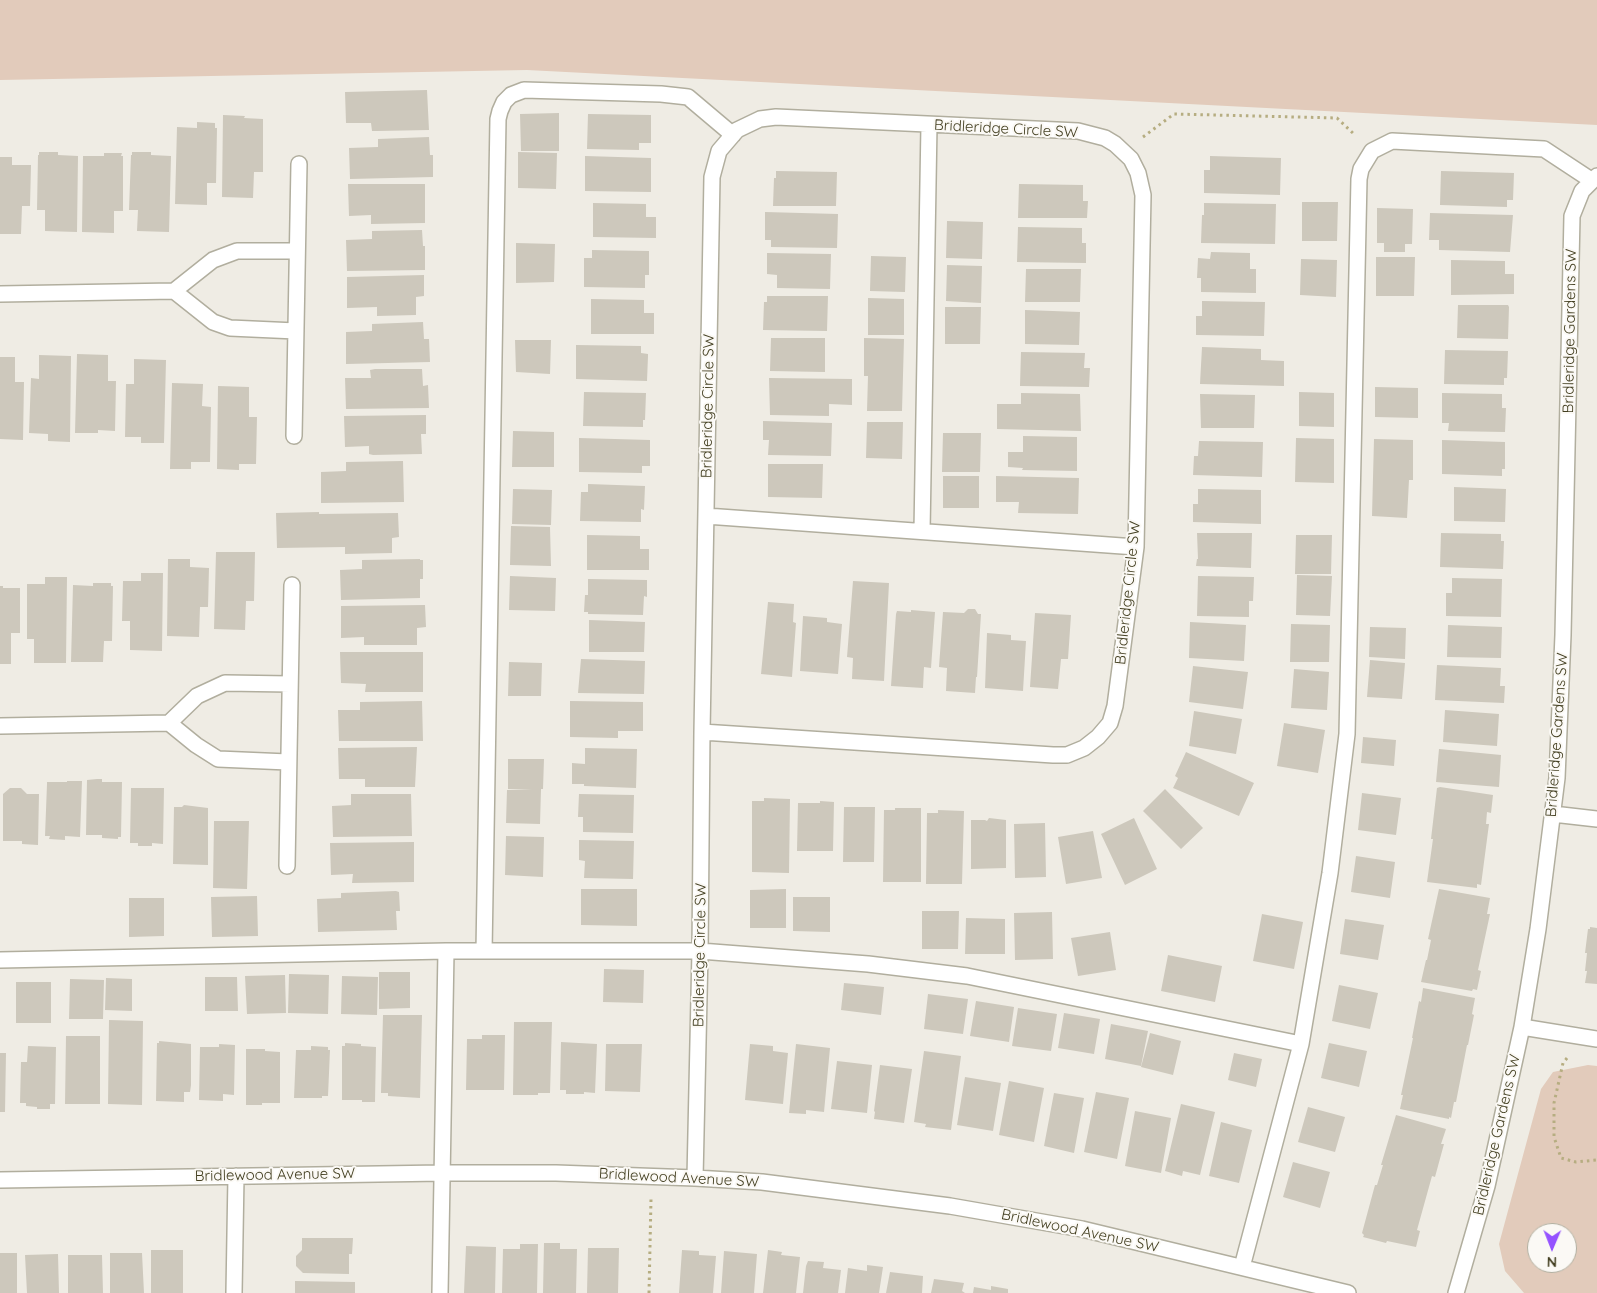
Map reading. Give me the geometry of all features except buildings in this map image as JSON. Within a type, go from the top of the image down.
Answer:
[{"type":"street","points":[[484,952],[498,119],[500,111],[504,102],[511,95],[524,90],[661,94],[688,97],[733,135]]},
{"type":"street","name":"Bridleridge Circle SW","points":[[694,1178],[700,951],[702,732],[712,177],[720,151],[733,135],[749,124],[760,119],[776,117],[1078,131],[1105,138],[1116,144],[1131,159],[1138,173],[1143,195],[1136,547],[1115,706],[1110,723],[1098,737],[1084,748],[1067,755],[702,732]]},
{"type":"street","points":[[922,531],[929,124]]},
{"type":"street","points":[[1242,1267],[1301,1044],[1330,873],[1348,734],[1359,180],[1361,169],[1372,151],[1392,140],[1544,149],[1594,178]]},
{"type":"street","points":[[294,436],[299,164]]},
{"type":"street","name":"Bridleridge Gardens SW","points":[[1456,1293],[1487,1186],[1522,1026],[1538,929],[1553,814],[1557,778],[1563,635],[1572,216],[1582,191],[1594,178]]},
{"type":"street","points":[[0,294],[174,291],[213,260],[237,250],[298,251]]},
{"type":"street","points":[[174,291],[213,322],[230,328],[296,331]]},
{"type":"street","points":[[706,516],[1136,547]]},
{"type":"street","points":[[287,866],[292,584]]},
{"type":"street","points":[[0,726],[169,722],[197,696],[225,683],[290,684]]},
{"type":"street","points":[[169,722],[196,745],[218,759],[288,762]]},
{"type":"street","points":[[1553,814],[1597,819]]},
{"type":"street","points":[[440,1293],[446,951]]},
{"type":"street","points":[[0,960],[446,951],[700,951],[868,964],[967,976],[1301,1044]]},
{"type":"street","points":[[1522,1026],[1597,1039]]},
{"type":"street","name":"Bridlewood Avenue SW","points":[[0,1180],[556,1173],[762,1182],[950,1206],[1082,1229],[1348,1293]]},
{"type":"street","points":[[234,1293],[236,1176]]},
{"type":"path","points":[[1124,152],[1174,114],[1337,118],[1372,151]]},
{"type":"path","points":[[1581,1036],[1563,1063],[1554,1104],[1554,1137],[1561,1158],[1576,1162],[1597,1160]]},
{"type":"path","points":[[649,1293],[651,1176]]},
{"type":"shaded area","points":[[0,0],[1597,0],[1597,125],[527,70],[0,80]]},
{"type":"shaded area","points":[[1588,1065],[1597,1066],[1597,1293],[1524,1293],[1505,1271],[1499,1244],[1541,1089],[1553,1072]]}]
